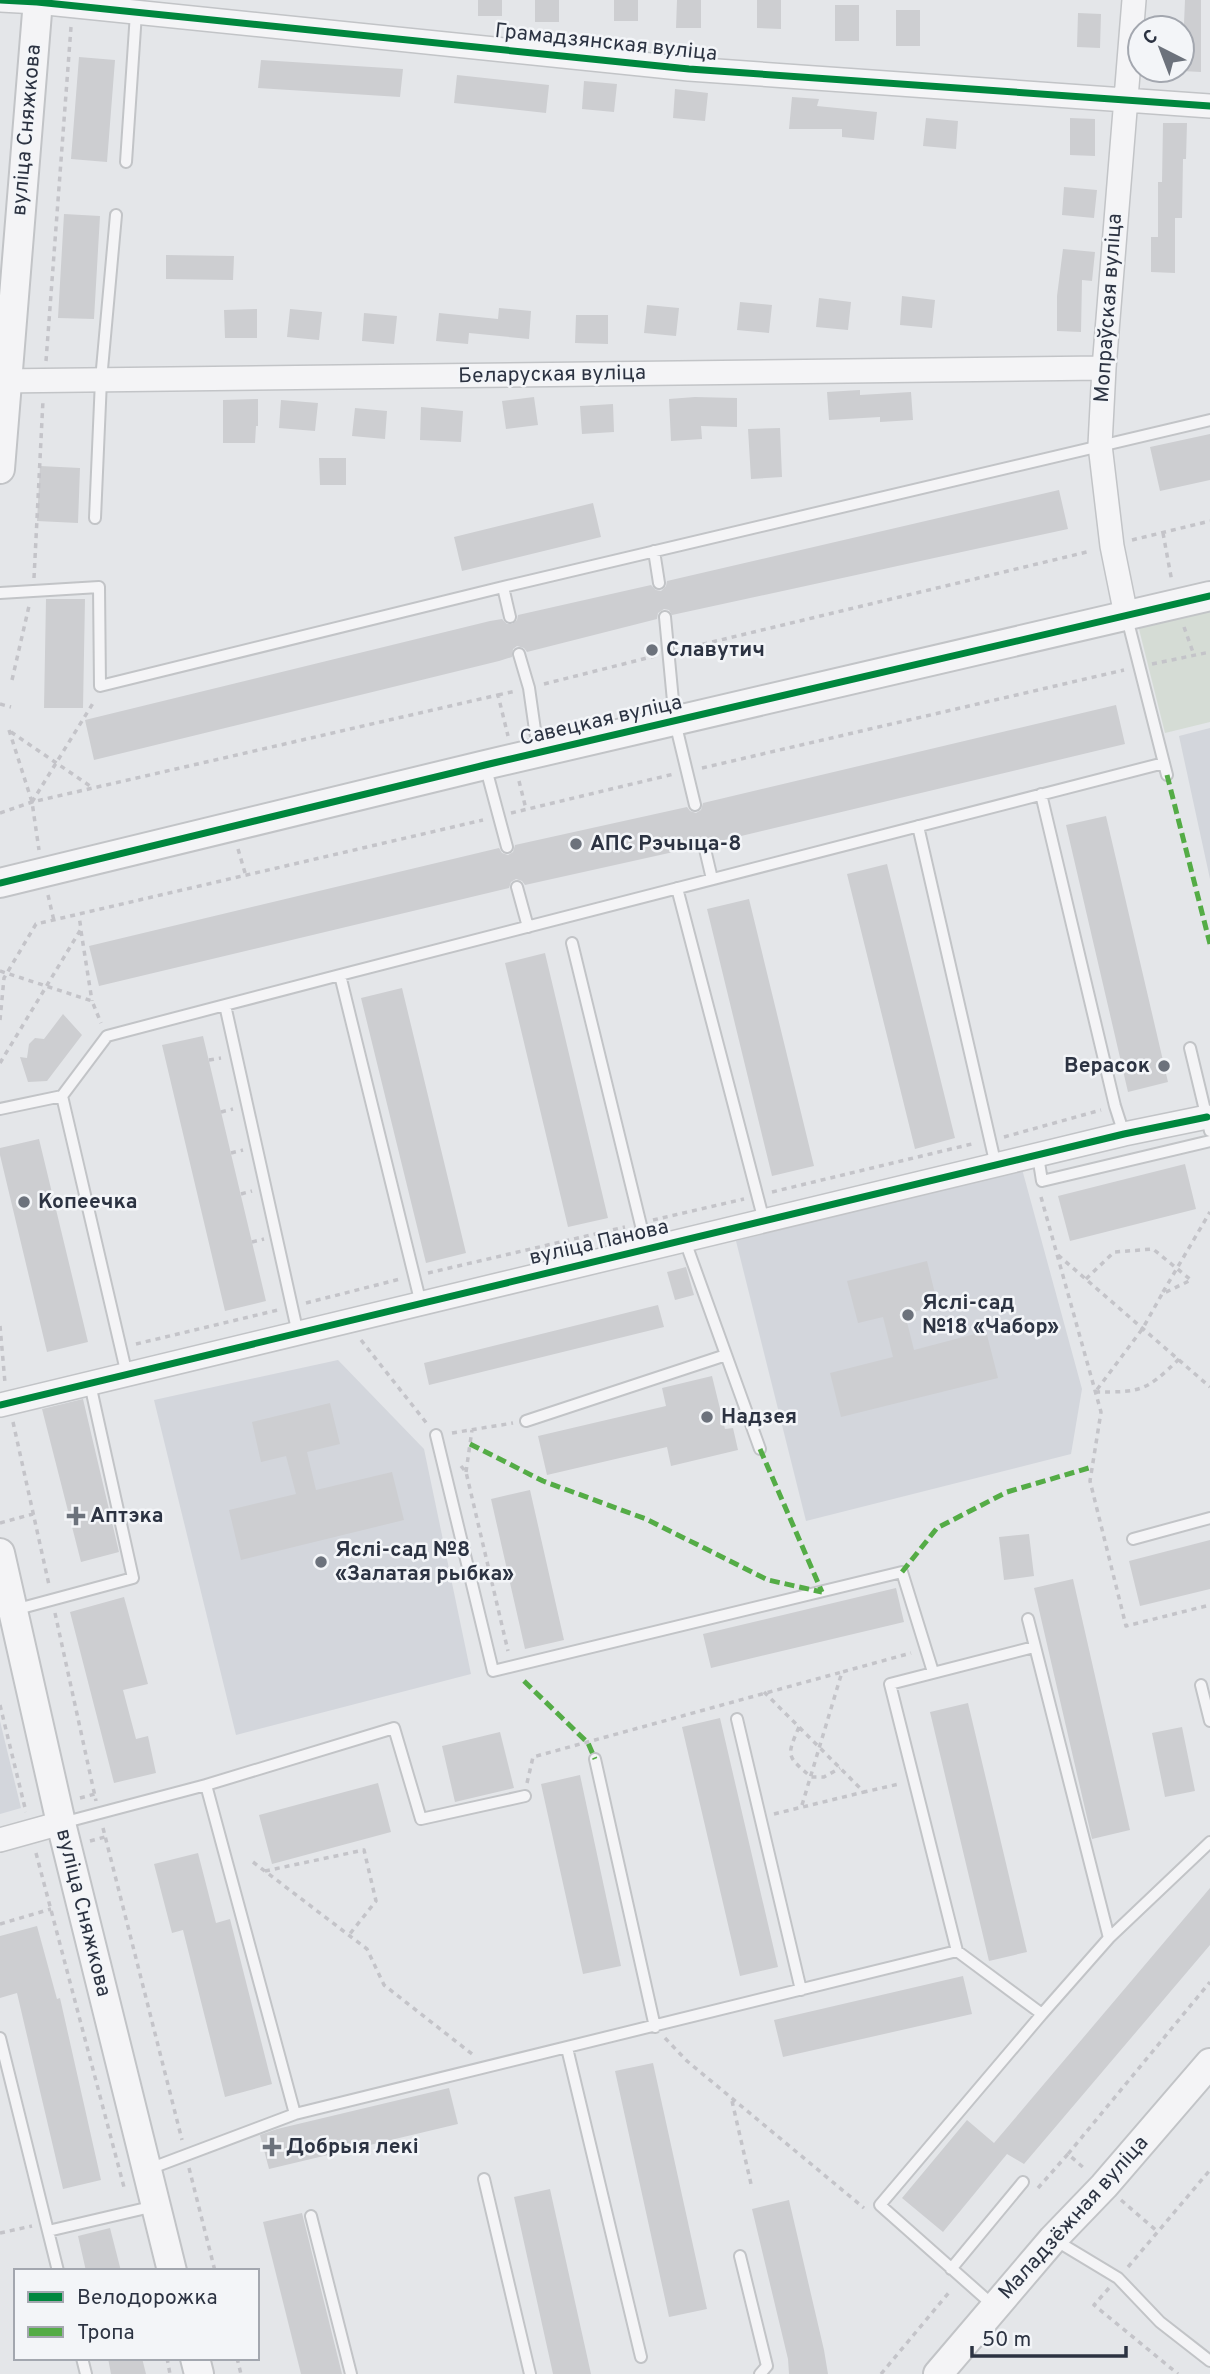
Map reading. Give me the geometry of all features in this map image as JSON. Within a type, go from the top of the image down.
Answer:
[{"type":"street","name":"Грамадзянская вуліца","points":[[0,0],[38,1],[689,69],[1210,106]]},
{"type":"street","name":"Мопраўская вуліца","points":[[1126,615],[1112,546],[1100,445],[1134,0]]},
{"type":"street","name":"вуліца Сняжкова","points":[[0,469],[3,381],[38,1]]},
{"type":"street","name":"Беларуская вуліца","points":[[3,381],[1104,368]]},
{"type":"street","name":"Савецкая вуліца","points":[[0,883],[485,765],[1210,596]]},
{"type":"street","name":"вуліца Панова","points":[[0,1405],[1124,1134],[1208,1124]]},
{"type":"street","name":"вуліца Сняжкова","points":[[0,1553],[61,1823],[148,2170],[143,2209],[171,2269]]},
{"type":"street","points":[[0,1840],[61,1823]]},
{"type":"street","name":"Маладзёжная вуліца","points":[[938,2374],[1053,2239],[1104,2186],[1210,2063]]},
{"type":"lane","points":[[126,162],[136,13]]},
{"type":"lane","points":[[95,518],[101,380],[116,215]]},
{"type":"lane","points":[[0,593],[99,587],[100,686],[503,587],[1210,420]]},
{"type":"lane","points":[[654,551],[659,583]]},
{"type":"lane","points":[[503,587],[510,617]]},
{"type":"lane","points":[[1126,615],[1167,775]]},
{"type":"lane","points":[[665,617],[675,722],[695,805]]},
{"type":"lane","points":[[519,654],[529,688],[526,756]]},
{"type":"lane","points":[[0,1109],[62,1096],[107,1036],[1164,762]]},
{"type":"lane","points":[[485,765],[507,846]]},
{"type":"lane","points":[[1041,794],[1115,1106],[1124,1134]]},
{"type":"lane","points":[[918,826],[996,1166]]},
{"type":"lane","points":[[704,845],[712,879]]},
{"type":"lane","points":[[517,887],[528,927]]},
{"type":"lane","points":[[677,888],[764,1222]]},
{"type":"lane","points":[[572,943],[647,1250]]},
{"type":"lane","points":[[340,975],[421,1304]]},
{"type":"lane","points":[[225,1005],[298,1334]]},
{"type":"lane","points":[[1190,1048],[1208,1124]]},
{"type":"lane","points":[[62,1096],[127,1375]]},
{"type":"lane","points":[[1038,1156],[1042,1181],[1210,1141]]},
{"type":"lane","points":[[685,1241],[760,1449]]},
{"type":"lane","points":[[526,1421],[726,1354]]},
{"type":"lane","points":[[13,1610],[133,1578],[90,1384]]},
{"type":"lane","points":[[436,1435],[493,1671],[902,1572],[933,1672]]},
{"type":"lane","points":[[1133,1539],[1210,1518]]},
{"type":"lane","points":[[1028,1619],[1109,1938]]},
{"type":"lane","points":[[1034,1647],[890,1684],[957,1951],[1042,2014]]},
{"type":"lane","points":[[1201,1685],[1210,1721]]},
{"type":"lane","points":[[737,1719],[801,1990]]},
{"type":"lane","points":[[61,1823],[206,1785],[394,1728],[421,1819],[525,1796]]},
{"type":"lane","points":[[595,1759],[655,2026]]},
{"type":"lane","points":[[206,1785],[295,2114]]},
{"type":"lane","points":[[995,2308],[880,2206],[1109,1938],[1210,1842]]},
{"type":"lane","points":[[148,2170],[295,2114],[957,1951]]},
{"type":"lane","points":[[0,2039],[58,2269]]},
{"type":"lane","points":[[567,2048],[641,2357]]},
{"type":"lane","points":[[484,2179],[530,2374]]},
{"type":"lane","points":[[951,2269],[1023,2182]]},
{"type":"lane","points":[[47,2227],[143,2209]]},
{"type":"lane","points":[[311,2216],[351,2374]]},
{"type":"lane","points":[[1053,2239],[1118,2278],[1160,2322],[1210,2361]]},
{"type":"lane","points":[[740,2256],[767,2366],[760,2374]]},
{"type":"path","points":[[12,680],[33,591],[44,381],[72,6]]},
{"type":"path","points":[[0,813],[32,802],[529,688],[1210,522]]},
{"type":"path","points":[[0,1020],[4,978],[36,924],[687,771],[1210,652]]},
{"type":"path","points":[[32,802],[99,693],[100,686]]},
{"type":"path","points":[[498,695],[526,756],[526,809]]},
{"type":"path","points":[[0,704],[11,707]]},
{"type":"path","points":[[54,920],[32,802],[9,730],[93,788]]},
{"type":"path","points":[[229,852],[238,849],[246,876]]},
{"type":"path","points":[[79,916],[92,1001],[107,1036]]},
{"type":"path","points":[[0,1063],[81,929]]},
{"type":"path","points":[[0,971],[92,1001]]},
{"type":"path","points":[[120,1348],[412,1276],[990,1140],[1115,1106]]},
{"type":"path","points":[[1040,1194],[1101,1412],[1090,1481],[1126,1626],[1210,1605]]},
{"type":"path","points":[[1095,1392],[1143,1328],[1210,1212]]},
{"type":"path","points":[[1086,1279],[1114,1252],[1153,1249],[1191,1280],[1161,1294]]},
{"type":"path","points":[[1057,1254],[1210,1387]]},
{"type":"path","points":[[1095,1392],[1133,1392],[1155,1383],[1178,1359]]},
{"type":"path","points":[[436,1435],[526,1421]]},
{"type":"path","points":[[466,1472],[472,1430]]},
{"type":"path","points":[[0,1523],[33,1514]]},
{"type":"path","points":[[525,1796],[533,1757],[926,1649]]},
{"type":"path","points":[[803,1805],[842,1672]]},
{"type":"path","points":[[764,1692],[863,1792]]},
{"type":"path","points":[[0,1705],[51,1909],[143,2209]]},
{"type":"path","points":[[799,1727],[790,1748],[792,1761],[811,1777],[824,1777],[840,1768]]},
{"type":"path","points":[[760,1818],[803,1805],[914,1781]]},
{"type":"path","points":[[265,1871],[365,1850],[376,1900],[349,1935]]},
{"type":"path","points":[[253,1862],[367,1949],[384,1985],[488,2067]]},
{"type":"path","points":[[0,1924],[51,1909]]},
{"type":"path","points":[[1068,2154],[1210,1982]]},
{"type":"path","points":[[655,2026],[687,2061],[864,2209],[880,2206]]},
{"type":"path","points":[[732,2099],[751,2185]]},
{"type":"path","points":[[1178,2374],[1094,2305],[1210,2170]]},
{"type":"path","points":[[0,2233],[47,2227]]},
{"type":"path","points":[[881,2374],[948,2294]]},
{"type":"shaded area","points":[[1210,599],[1210,722],[1165,733],[1136,617]]},
{"type":"shaded area","points":[[1210,728],[1210,879],[1179,736]]},
{"type":"shaded area","name":"Яслі-сад №18 «Чабор»","points":[[1022,1169],[1082,1389],[1071,1454],[806,1521],[736,1241]]},
{"type":"shaded area","name":"Яслі-сад №8 «Залатая рыбка»","points":[[338,1360],[424,1449],[471,1674],[236,1735],[154,1400]]},
{"type":"shaded area","points":[[0,1721],[21,1808],[0,1814]]},
{"type":"building","points":[[478,0],[502,0],[502,16],[478,16]]},
{"type":"building","points":[[535,0],[559,0],[559,22],[535,22]]},
{"type":"building","points":[[614,0],[638,0],[638,21],[614,21]]},
{"type":"building","points":[[677,0],[701,0],[701,28],[676,28]]},
{"type":"building","points":[[757,0],[781,0],[781,29],[757,28]]},
{"type":"building","points":[[1185,0],[1201,0],[1201,72],[1196,72],[1196,14],[1184,14]]},
{"type":"building","points":[[835,5],[859,5],[859,41],[835,41]]},
{"type":"building","points":[[896,10],[920,10],[920,46],[896,46]]},
{"type":"building","points":[[1078,13],[1101,14],[1100,48],[1077,47]]},
{"type":"building","points":[[79,57],[115,60],[107,162],[71,159]]},
{"type":"building","points":[[261,60],[403,69],[400,97],[258,88]]},
{"type":"building","points":[[457,75],[549,85],[546,113],[454,103]]},
{"type":"building","points":[[584,81],[617,84],[614,112],[582,109]]},
{"type":"building","points":[[675,89],[708,93],[705,121],[673,118]]},
{"type":"building","points":[[792,97],[819,99],[817,106],[877,112],[874,140],[842,137],[842,129],[789,129]]},
{"type":"building","points":[[926,118],[958,121],[956,149],[923,146]]},
{"type":"building","points":[[1070,118],[1095,119],[1095,156],[1070,155]]},
{"type":"building","points":[[1163,123],[1187,123],[1186,159],[1183,159],[1182,218],[1175,218],[1175,273],[1151,272],[1151,237],[1158,237],[1158,182],[1162,182]]},
{"type":"building","points":[[1064,187],[1097,190],[1094,218],[1062,215]]},
{"type":"building","points":[[64,214],[100,216],[94,319],[58,318]]},
{"type":"building","points":[[1063,249],[1095,252],[1092,281],[1082,280],[1081,332],[1057,331],[1057,296]]},
{"type":"building","points":[[166,255],[234,256],[233,280],[166,279]]},
{"type":"building","points":[[902,296],[935,300],[932,328],[900,325]]},
{"type":"building","points":[[819,298],[851,302],[848,330],[816,327]]},
{"type":"building","points":[[740,302],[772,305],[769,333],[737,330]]},
{"type":"building","points":[[647,305],[679,308],[676,336],[644,333]]},
{"type":"building","points":[[499,308],[531,311],[529,339],[469,333],[468,344],[436,341],[439,313],[498,319]]},
{"type":"building","points":[[257,309],[257,338],[225,338],[224,310]]},
{"type":"building","points":[[290,309],[322,312],[319,340],[287,337]]},
{"type":"building","points":[[364,313],[397,316],[394,344],[362,341]]},
{"type":"building","points":[[576,315],[608,315],[608,344],[575,343]]},
{"type":"building","points":[[860,390],[860,395],[911,392],[913,420],[880,422],[880,417],[829,420],[827,392]]},
{"type":"building","points":[[534,397],[538,425],[506,429],[502,401]]},
{"type":"building","points":[[737,398],[737,427],[701,426],[702,439],[671,441],[669,399]]},
{"type":"building","points":[[258,399],[255,443],[223,443],[223,400]]},
{"type":"building","points":[[281,400],[318,403],[315,431],[279,428]]},
{"type":"building","points":[[613,404],[614,432],[582,434],[580,406]]},
{"type":"building","points":[[421,407],[463,411],[461,442],[420,440]]},
{"type":"building","points":[[355,408],[387,411],[385,439],[352,436]]},
{"type":"building","points":[[780,428],[782,477],[751,479],[748,429]]},
{"type":"building","points":[[1210,434],[1210,480],[1160,491],[1150,447]]},
{"type":"building","points":[[319,458],[346,458],[346,485],[320,485]]},
{"type":"building","points":[[40,466],[80,468],[78,523],[37,521]]},
{"type":"building","points":[[1059,490],[1068,529],[672,615],[669,610],[664,609],[658,613],[657,619],[527,652],[517,646],[513,649],[512,657],[499,661],[94,760],[85,720],[490,621],[502,619],[507,624],[512,624],[518,615],[651,585],[661,591],[667,581]]},
{"type":"building","points":[[593,503],[601,537],[462,571],[454,537]]},
{"type":"building","points":[[46,599],[85,599],[83,708],[44,708]]},
{"type":"building","points":[[1116,705],[1125,744],[712,843],[703,837],[698,840],[696,847],[525,885],[516,879],[511,882],[509,888],[99,986],[89,946],[499,848],[502,853],[508,855],[513,852],[515,845],[687,807],[696,813],[701,810],[703,803]]},
{"type":"building","points":[[1106,816],[1168,1082],[1128,1092],[1066,825]]},
{"type":"building","points":[[887,864],[955,1138],[915,1149],[847,874]]},
{"type":"building","points":[[749,899],[814,1166],[772,1176],[707,909]]},
{"type":"building","points":[[545,953],[608,1218],[568,1227],[505,963]]},
{"type":"building","points":[[402,988],[466,1253],[426,1263],[361,998]]},
{"type":"building","points":[[63,1014],[82,1035],[47,1081],[28,1082],[20,1057],[27,1058],[29,1044],[35,1038],[44,1039]]},
{"type":"building","points":[[203,1036],[266,1301],[225,1311],[162,1045]]},
{"type":"building","points":[[39,1139],[88,1342],[47,1352],[0,1155],[0,1148]]},
{"type":"building","points":[[1185,1164],[1196,1209],[1070,1241],[1058,1196]]},
{"type":"building","points":[[927,1261],[938,1306],[905,1314],[914,1350],[986,1331],[998,1378],[841,1417],[830,1373],[893,1357],[883,1317],[858,1323],[847,1281]]},
{"type":"building","points":[[686,1267],[694,1295],[675,1300],[667,1272]]},
{"type":"building","points":[[658,1305],[664,1327],[429,1385],[424,1363]]},
{"type":"building","points":[[712,1376],[725,1429],[733,1428],[738,1450],[671,1466],[667,1447],[547,1475],[538,1436],[666,1406],[662,1388]]},
{"type":"building","points":[[83,1399],[119,1552],[81,1562],[42,1409]]},
{"type":"building","points":[[330,1403],[340,1444],[307,1452],[316,1490],[392,1472],[404,1520],[241,1560],[229,1510],[296,1494],[286,1456],[261,1462],[252,1422]]},
{"type":"building","points":[[530,1490],[564,1640],[525,1649],[491,1499]]},
{"type":"building","points":[[1029,1534],[1034,1576],[1004,1580],[999,1537]]},
{"type":"building","points":[[1210,1540],[1210,1589],[1140,1606],[1129,1561]]},
{"type":"building","points":[[1073,1579],[1130,1830],[1092,1839],[1034,1588]]},
{"type":"building","points":[[896,1588],[904,1622],[711,1668],[703,1634]]},
{"type":"building","points":[[124,1597],[148,1684],[123,1690],[136,1739],[148,1736],[156,1773],[114,1783],[70,1612]]},
{"type":"building","points":[[968,1703],[1027,1952],[989,1961],[930,1712]]},
{"type":"building","points":[[720,1718],[778,1967],[740,1976],[682,1727]]},
{"type":"building","points":[[1182,1727],[1195,1791],[1165,1797],[1152,1733]]},
{"type":"building","points":[[500,1732],[514,1788],[455,1802],[442,1746]]},
{"type":"building","points":[[580,1775],[621,1966],[583,1974],[541,1784]]},
{"type":"building","points":[[378,1783],[391,1832],[272,1864],[259,1815]]},
{"type":"building","points":[[198,1853],[216,1923],[230,1919],[272,2084],[225,2097],[183,1930],[172,1933],[154,1864]]},
{"type":"building","points":[[1210,1888],[1210,1945],[1024,2164],[1007,2154],[943,2232],[902,2198],[967,2120],[994,2143]]},
{"type":"building","points":[[37,1926],[57,1999],[60,1998],[101,2180],[63,2189],[17,1993],[0,1998],[0,1936]]},
{"type":"building","points":[[963,1976],[972,2014],[783,2057],[774,2020]]},
{"type":"building","points":[[653,2063],[707,2309],[669,2317],[615,2071]]},
{"type":"building","points":[[449,2088],[458,2124],[269,2169],[260,2135]]},
{"type":"building","points":[[550,2189],[591,2374],[553,2374],[514,2197]]},
{"type":"building","points":[[789,2200],[828,2374],[789,2374],[788,2359],[752,2209]]},
{"type":"building","points":[[302,2213],[342,2374],[301,2374],[263,2222]]},
{"type":"building","points":[[110,2228],[120,2269],[86,2269],[78,2236]]},
{"type":"building","points":[[108,2360],[142,2360],[146,2374],[111,2374]]},
{"type":"marked path","points":[[1167,775],[1210,944]]},
{"type":"marked path","points":[[470,1444],[543,1481],[646,1519],[768,1580],[822,1592]]},
{"type":"marked path","points":[[760,1449],[822,1592]]},
{"type":"marked path","points":[[902,1572],[937,1528],[1007,1492],[1092,1467]]},
{"type":"marked path","points":[[524,1681],[588,1743],[595,1759]]},
{"type":"cycle path","points":[[0,0],[689,69],[1210,106]]},
{"type":"cycle path","points":[[0,883],[485,765],[1210,596]]},
{"type":"cycle path","points":[[0,1405],[1124,1134],[1207,1117]]},
{"type":"place","name":"Славутич","points":[[652,650]]},
{"type":"place","name":"АПС Рэчыца-8","points":[[576,844]]},
{"type":"place","name":"Верасок","points":[[1164,1066]]},
{"type":"place","name":"Копеечка","points":[[24,1202]]},
{"type":"place","name":"Яслі-сад №18 «Чабор»","points":[[908,1315]]},
{"type":"place","name":"Надзея","points":[[707,1417]]},
{"type":"place","name":"Аптэка","points":[[76,1516]]},
{"type":"place","name":"Яслі-сад №8 «Залатая рыбка»","points":[[321,1562]]},
{"type":"place","name":"Добрыя лекі","points":[[272,2147]]}]
